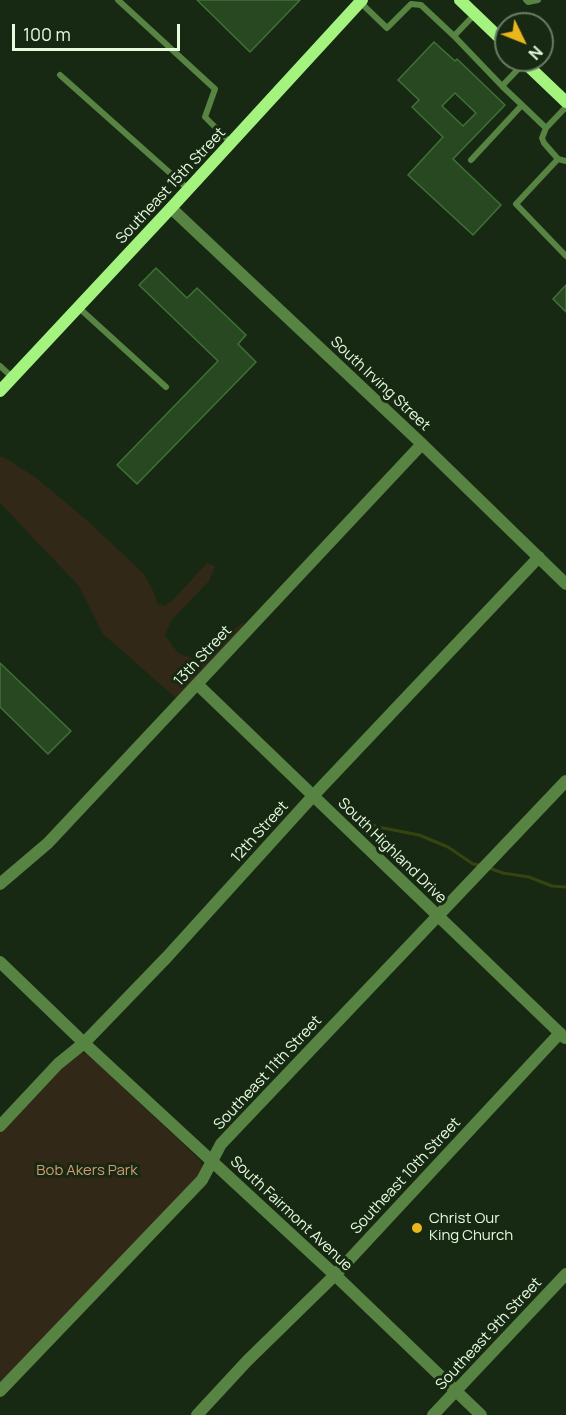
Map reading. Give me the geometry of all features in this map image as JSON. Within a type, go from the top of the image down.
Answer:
[{"type":"main road","points":[[460,0],[494,32]]},
{"type":"main road","name":"Southeast 15th Street","points":[[0,391],[361,1]]},
{"type":"main road","points":[[536,72],[565,100]]},
{"type":"street","name":"South Irving Street","points":[[171,208],[422,444],[566,584]]},
{"type":"street","name":"13th Street","points":[[0,884],[48,843],[422,444]]},
{"type":"street","name":"12th Street","points":[[0,1126],[58,1064],[84,1043],[167,957],[313,796],[539,557]]},
{"type":"street","name":"South Highland Drive","points":[[197,684],[563,1036]]},
{"type":"street","name":"Southeast 11th Street","points":[[0,1391],[202,1180],[221,1144],[566,781]]},
{"type":"street","name":"South Fairmont Avenue","points":[[0,962],[84,1043],[335,1275],[481,1415]]},
{"type":"street","name":"Southeast 10th Street","points":[[197,1415],[247,1361],[335,1275],[563,1036]]},
{"type":"street","name":"Southeast 9th Street","points":[[434,1415],[566,1274]]},
{"type":"lane","points":[[118,0],[215,88],[205,117],[231,143]]},
{"type":"lane","points":[[526,0],[528,2],[538,0]]},
{"type":"lane","points":[[361,1],[387,28],[411,4],[421,5],[546,128]]},
{"type":"lane","points":[[454,36],[475,14]]},
{"type":"lane","points":[[502,86],[514,72]]},
{"type":"lane","points":[[60,75],[189,189]]},
{"type":"lane","points":[[565,100],[542,138],[558,159],[566,161]]},
{"type":"lane","points":[[471,160],[522,105]]},
{"type":"lane","points":[[558,159],[516,204],[566,256]]},
{"type":"lane","points":[[78,308],[166,387]]},
{"type":"lane","points":[[0,366],[12,377]]},
{"type":"green space","points":[[0,456],[35,477],[89,522],[145,575],[157,603],[164,606],[172,601],[207,563],[215,566],[209,581],[171,621],[165,635],[178,653],[194,659],[244,622],[240,633],[177,699],[103,634],[79,586],[0,503]]},
{"type":"green space","name":"Bob Akers Park","points":[[82,1053],[92,1058],[201,1161],[203,1172],[0,1387],[0,1131],[73,1056]]},
{"type":"building","points":[[197,0],[300,0],[250,52]]},
{"type":"building","points":[[434,42],[455,61],[457,59],[505,105],[453,159],[501,205],[473,235],[408,175],[443,137],[412,107],[419,100],[398,80]],"holes":[[[455,93],[476,113],[463,126],[442,106]]]},
{"type":"building","points":[[156,268],[187,298],[197,288],[246,335],[238,344],[256,362],[137,484],[117,465],[218,361],[139,285]]},
{"type":"building","points":[[566,285],[566,312],[553,299]]},
{"type":"building","points":[[0,663],[71,731],[48,754],[0,707]]},
{"type":"waterway","points":[[360,819],[378,827],[419,835],[448,847],[473,864],[480,865]]},
{"type":"waterway","points":[[489,868],[503,873],[529,877],[552,886],[566,887]]},
{"type":"place","name":"Christ Our King Church","points":[[417,1228]]}]
